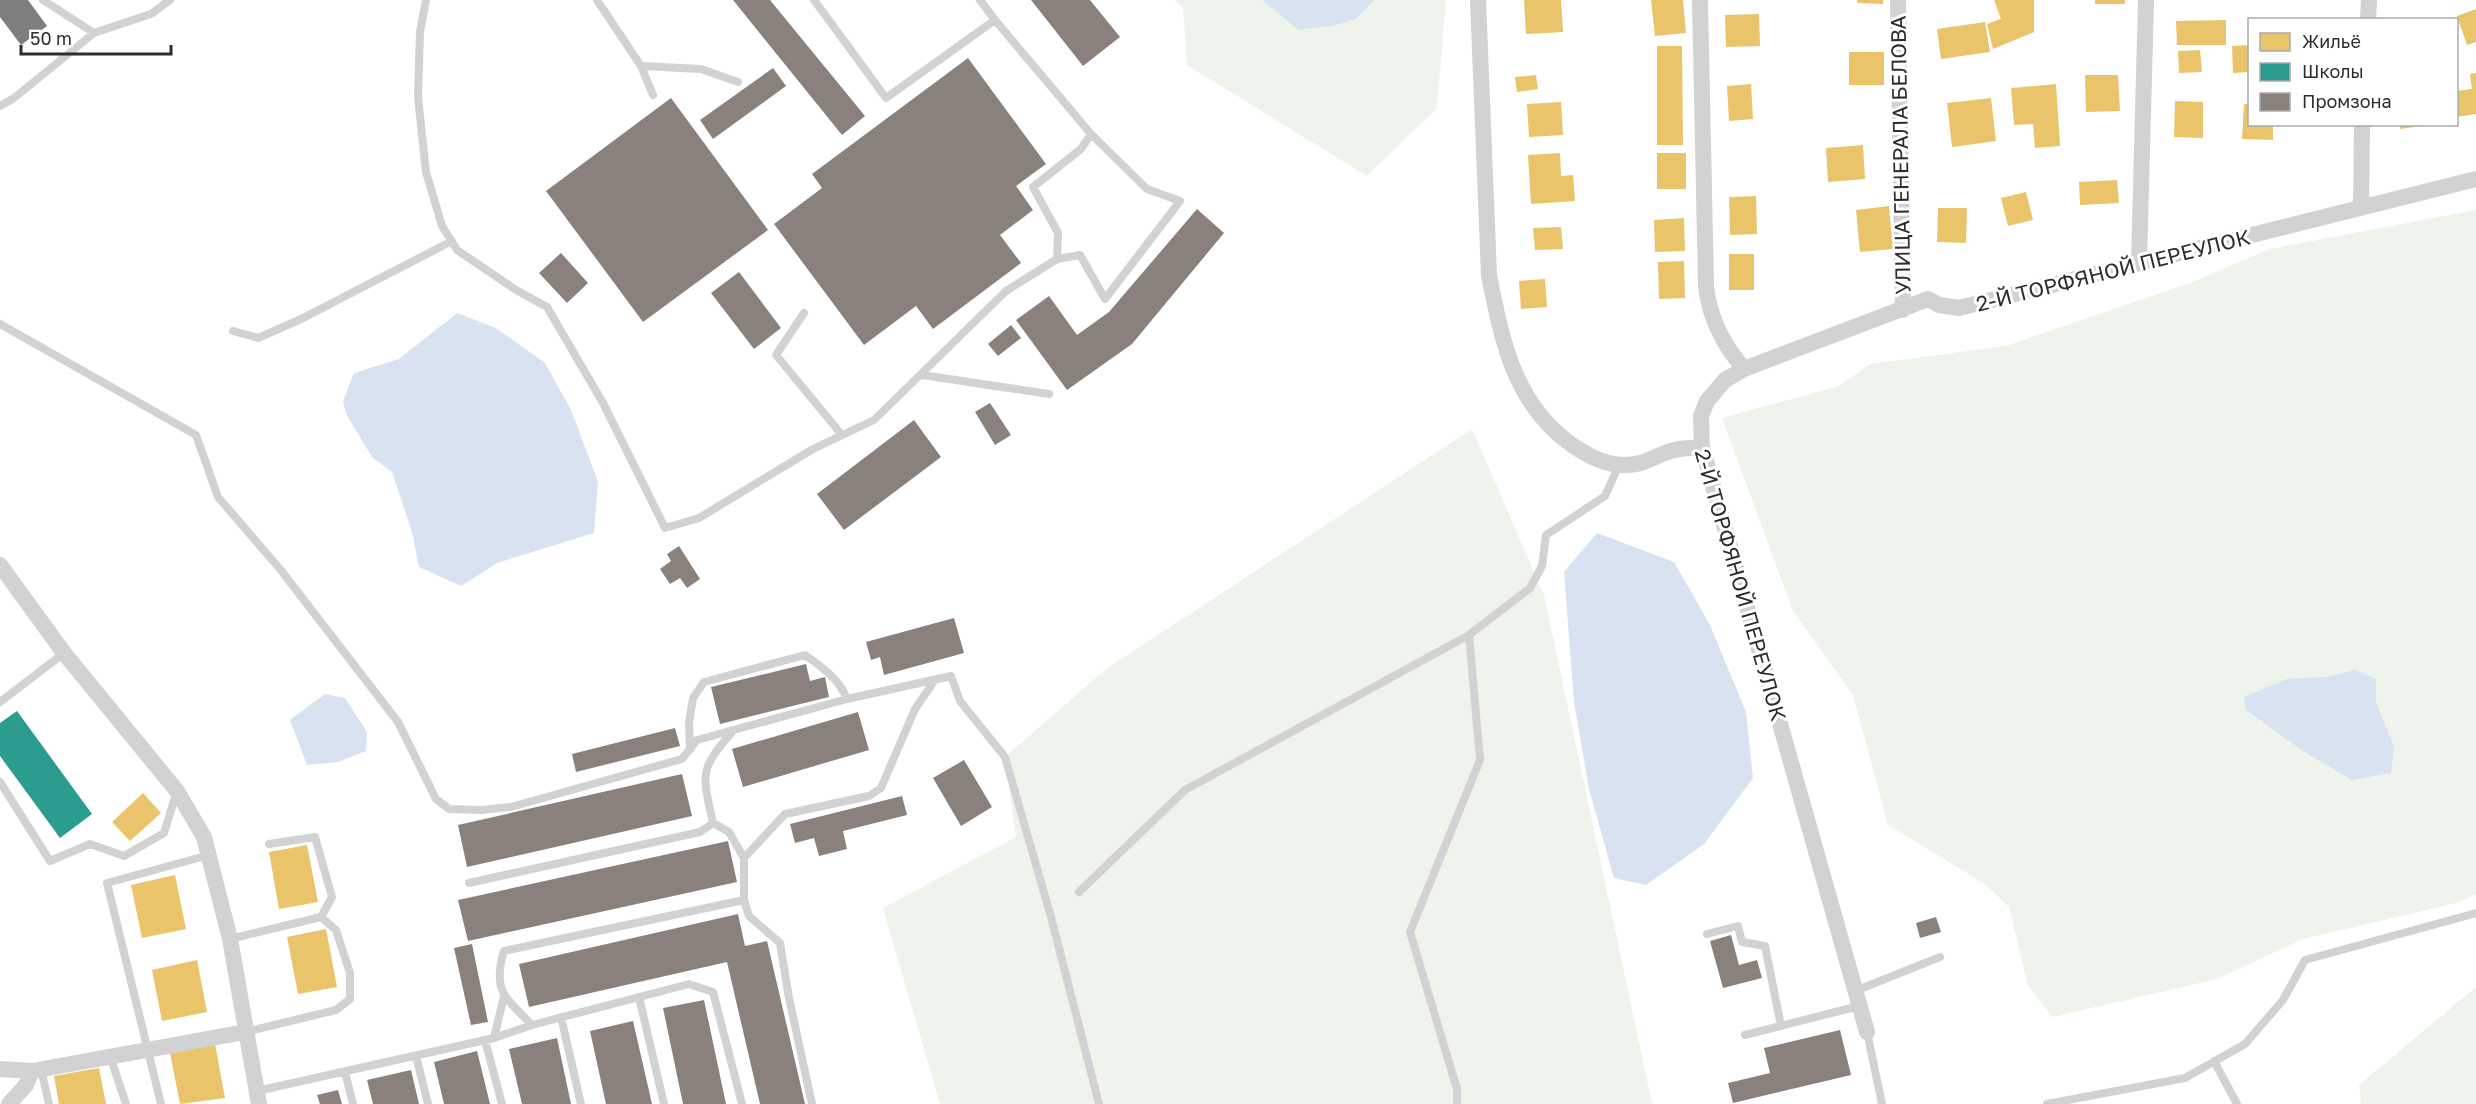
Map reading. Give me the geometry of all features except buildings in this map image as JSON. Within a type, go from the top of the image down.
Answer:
[{"type":"street","points":[[1478,0],[1489,276],[1512,365],[1529,403],[1545,422],[1582,452],[1598,460],[1619,465],[1643,465],[1674,450],[1702,447]]},
{"type":"street","points":[[1700,0],[1708,305],[1720,337],[1744,369]]},
{"type":"street","name":"УЛИЦА ГЕНЕРАЛА БЕЛОВА","points":[[1898,0],[1903,310]]},
{"type":"street","points":[[2139,263],[2146,0]]},
{"type":"street","points":[[2368,18],[2369,0]]},
{"type":"street","points":[[2361,208],[2362,126]]},
{"type":"street","name":"2-Й ТОРФЯНОЙ ПЕРЕУЛОК","points":[[1867,1032],[1702,447],[1701,416],[1707,401],[1725,380],[1744,369],[1928,299],[1939,305],[1959,308],[2476,179]]},
{"type":"street","points":[[0,565],[64,653],[177,791],[204,837],[230,939],[258,1097]]},
{"type":"street","points":[[0,1069],[37,1070],[245,1032]]},
{"type":"street","points":[[9,1104],[27,1085],[37,1070]]},
{"type":"lane","points":[[43,0],[94,33]]},
{"type":"lane","points":[[0,106],[14,98],[94,33],[152,14],[170,0]]},
{"type":"lane","points":[[426,0],[420,32],[419,108],[426,172],[442,225],[457,250],[516,290],[547,306],[603,403],[664,528],[699,518],[813,449],[874,420],[1006,291],[1058,259],[1080,255],[1106,299],[1180,201],[1147,189],[1091,134],[980,0]]},
{"type":"lane","points":[[597,0],[641,66],[653,95]]},
{"type":"lane","points":[[814,0],[885,98],[995,20]]},
{"type":"lane","points":[[641,66],[701,69],[738,82]]},
{"type":"lane","points":[[1058,259],[1058,233],[1033,187],[1081,149],[1091,134]]},
{"type":"lane","points":[[233,331],[258,338],[301,319],[452,241]]},
{"type":"lane","points":[[804,313],[776,355],[842,435]]},
{"type":"lane","points":[[0,324],[196,435],[218,496],[280,569],[333,641],[382,700],[398,722],[436,799],[449,809],[482,810],[511,807],[682,759],[697,740],[847,699],[951,676],[960,701],[1005,757],[1051,917],[1099,1104]]},
{"type":"lane","points":[[922,375],[1049,394]]},
{"type":"lane","points":[[1079,892],[1185,790],[1469,636],[1530,588],[1542,566],[1546,535],[1605,496],[1619,465]]},
{"type":"lane","points":[[1457,1104],[1457,1089],[1410,932],[1480,759],[1469,636]]},
{"type":"lane","points":[[0,702],[64,653]]},
{"type":"lane","points":[[690,749],[689,723],[693,698],[704,682],[726,674],[805,655],[827,671],[843,689],[847,699]]},
{"type":"lane","points":[[744,858],[785,813],[868,796],[881,788],[915,709],[935,680]]},
{"type":"lane","points":[[733,730],[706,766],[704,782],[713,823],[729,832],[744,858],[744,900],[749,916],[780,943],[789,998],[812,1104]]},
{"type":"lane","points":[[0,782],[50,861],[90,844],[124,856],[164,833],[177,791]]},
{"type":"lane","points":[[469,883],[700,832],[713,823]]},
{"type":"lane","points":[[230,939],[321,917],[332,897],[315,837],[269,844]]},
{"type":"lane","points":[[161,1104],[107,884],[209,855]]},
{"type":"lane","points":[[495,1038],[504,996],[498,972],[504,951],[744,900]]},
{"type":"lane","points":[[2047,1104],[2185,1078],[2245,1044],[2283,1000],[2305,960],[2476,914]]},
{"type":"lane","points":[[245,1032],[336,1010],[350,999],[350,973],[336,930],[321,917]]},
{"type":"lane","points":[[1707,934],[1738,926],[1743,942],[1765,946],[1781,1026]]},
{"type":"lane","points":[[1745,1035],[1781,1026],[1857,998],[1940,957]]},
{"type":"lane","points":[[258,1097],[345,1072],[495,1038],[532,1025],[689,984],[713,992],[742,1104]]},
{"type":"lane","points":[[504,996],[532,1025]]},
{"type":"lane","points":[[639,997],[664,1104]]},
{"type":"lane","points":[[561,1017],[581,1104]]},
{"type":"lane","points":[[1867,1032],[1882,1104]]},
{"type":"lane","points":[[484,1040],[502,1104]]},
{"type":"lane","points":[[110,1055],[126,1104]]},
{"type":"lane","points":[[416,1056],[428,1104]]},
{"type":"lane","points":[[2214,1061],[2237,1104]]},
{"type":"lane","points":[[37,1070],[48,1104]]},
{"type":"lane","points":[[345,1072],[353,1104]]},
{"type":"shaded area","points":[[1174,0],[1446,0],[1437,108],[1367,176],[1187,65],[1183,8]]},
{"type":"shaded area","points":[[2476,210],[2476,895],[2456,903],[2303,939],[2217,979],[2052,1017],[2028,985],[2009,907],[1985,884],[1888,825],[1853,695],[1793,611],[1722,418],[1839,386],[1870,364],[2006,346],[2190,283],[2270,249]]},
{"type":"shaded area","points":[[1472,429],[1544,595],[1652,1104],[940,1104],[883,908],[1016,837],[1005,757],[1106,669]]},
{"type":"shaded area","points":[[2476,987],[2476,1104],[2361,1104],[2359,1085]]},
{"type":"water","points":[[1262,0],[1374,0],[1356,19],[1331,26],[1299,30]]},
{"type":"water","points":[[457,313],[496,328],[545,363],[571,410],[598,482],[594,533],[497,563],[461,586],[419,567],[412,532],[392,472],[372,457],[346,414],[343,401],[354,373],[399,359]]},
{"type":"water","points":[[1597,533],[1674,562],[1710,625],[1746,712],[1753,778],[1704,844],[1646,885],[1614,878],[1589,789],[1574,702],[1564,572]]},
{"type":"water","points":[[2355,670],[2376,679],[2376,703],[2394,746],[2391,773],[2352,780],[2303,751],[2246,710],[2244,697],[2287,679],[2325,677]]},
{"type":"water","points":[[325,694],[345,698],[367,732],[366,751],[338,762],[307,765],[290,720]]}]
